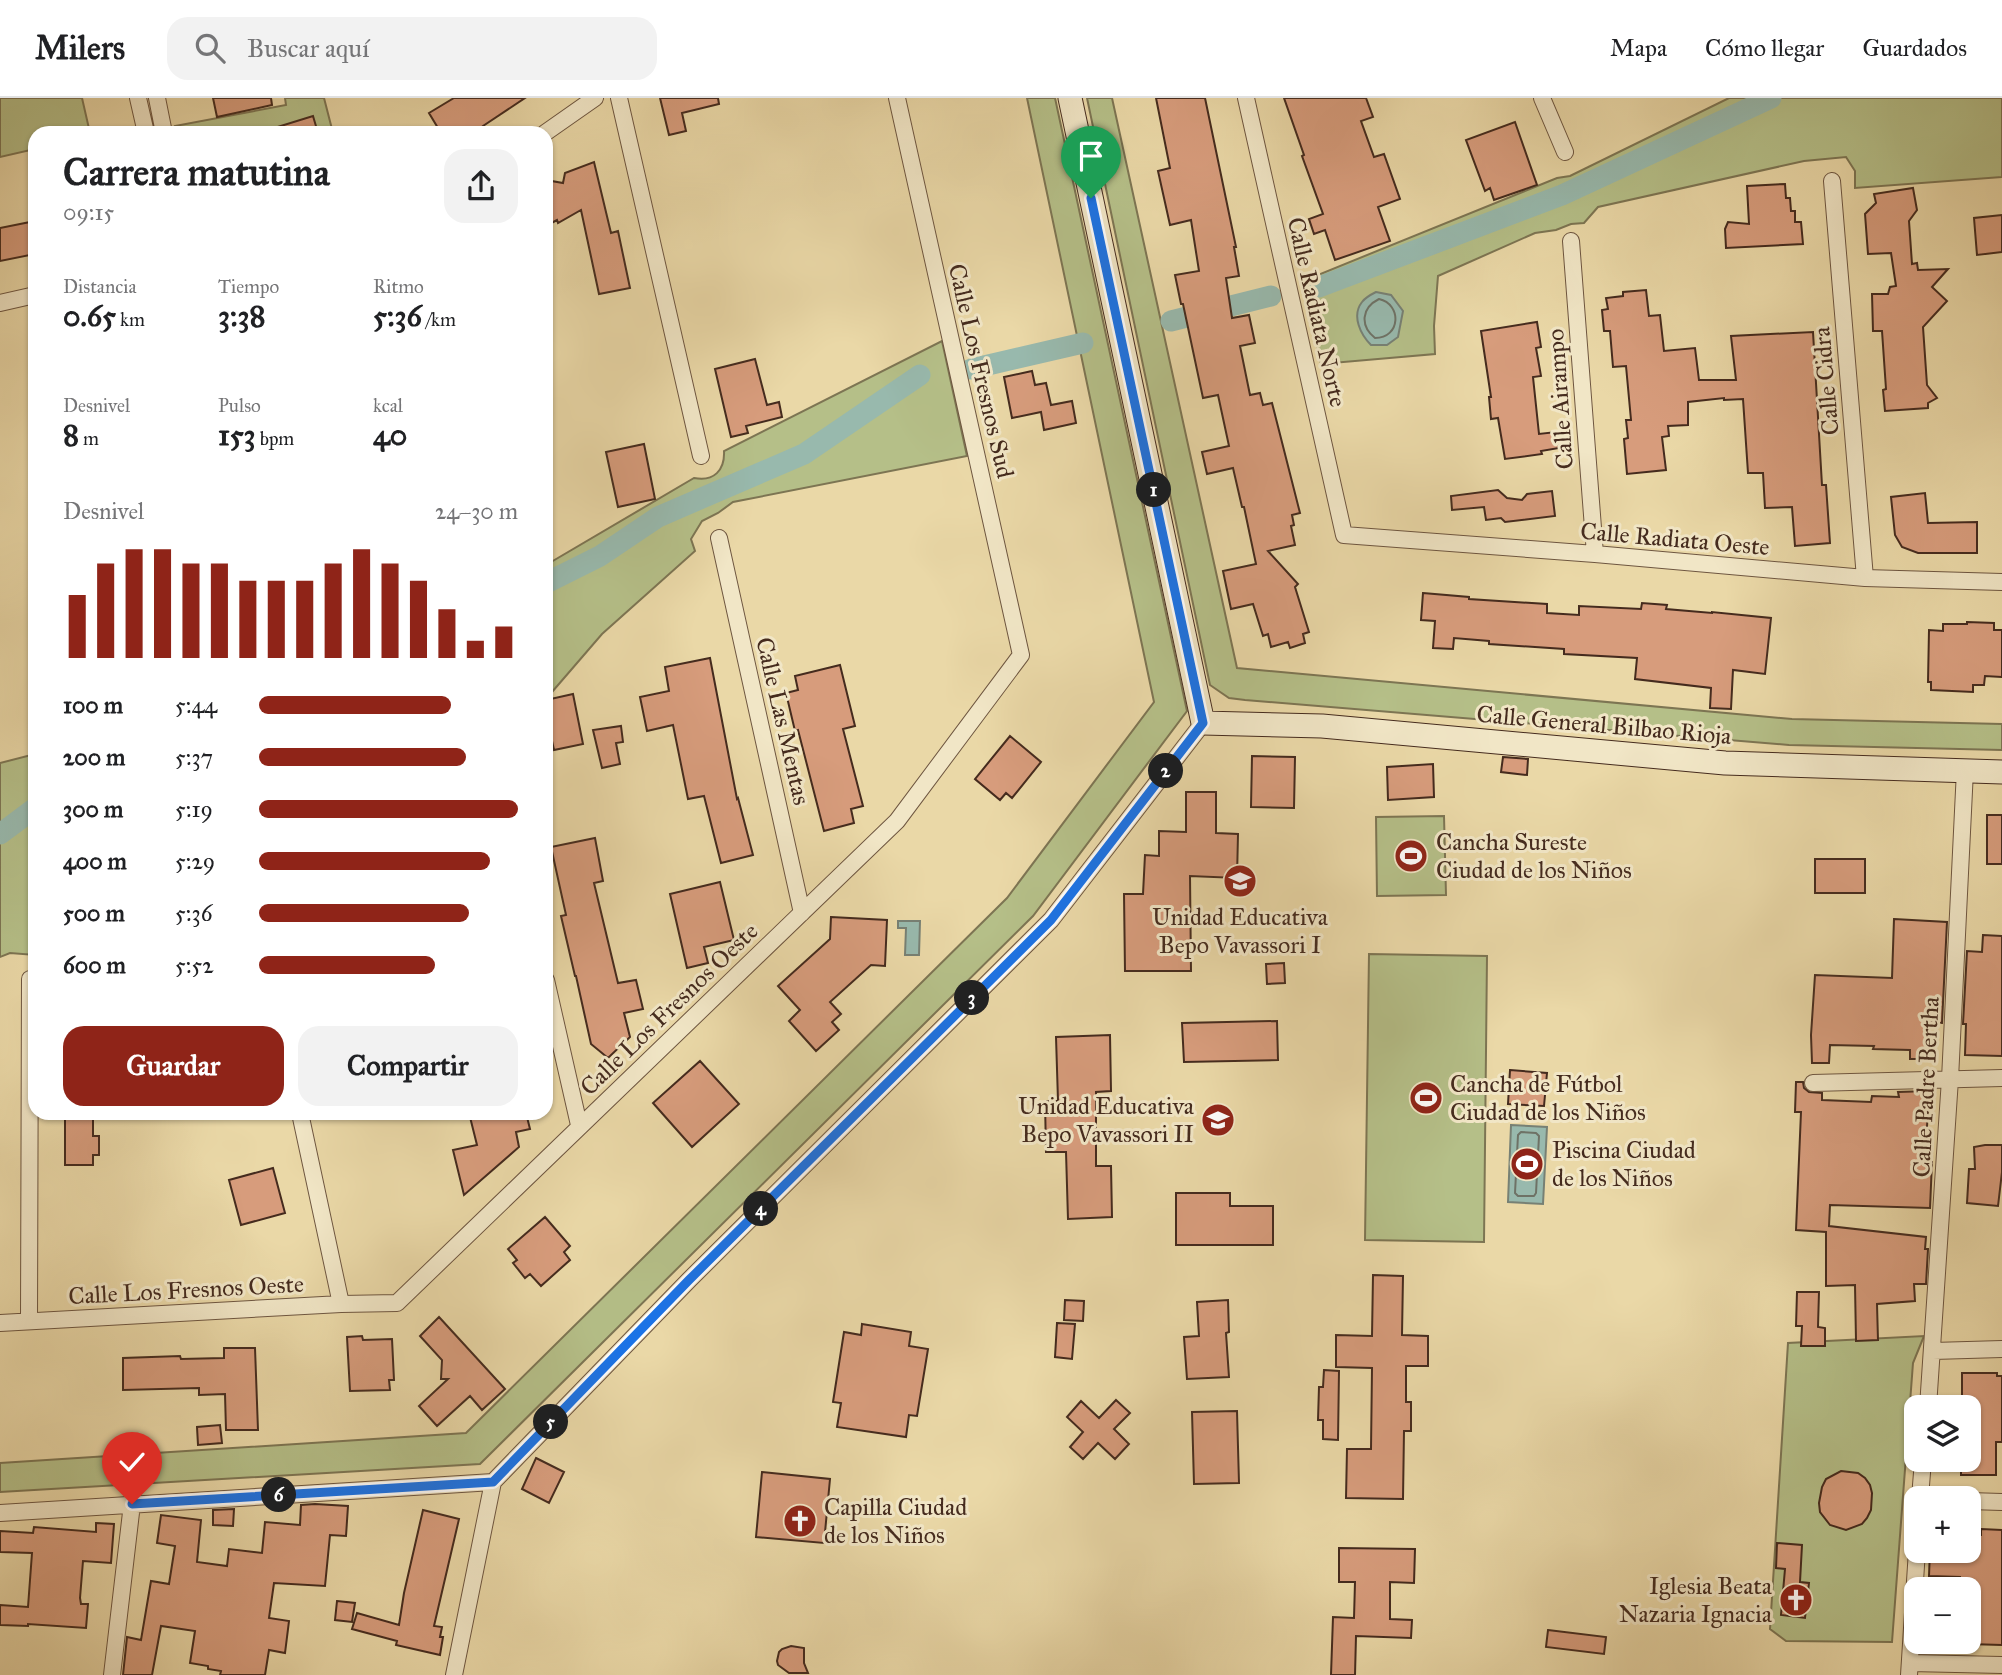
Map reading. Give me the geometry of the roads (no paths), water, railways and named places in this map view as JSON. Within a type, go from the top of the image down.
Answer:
[{"type":"street","points":[[138,98],[144,126]]},
{"type":"street","points":[[157,98],[163,126]]},
{"type":"street","points":[[553,127],[595,98]]},
{"type":"street","points":[[619,98],[701,456]]},
{"type":"street","name":"Calle Los Fresnos Sud","points":[[897,98],[1021,654]]},
{"type":"street","points":[[454,1675],[493,1482],[689,1280],[1051,920],[1203,723],[1070,98]]},
{"type":"street","name":"Calle Radiata Norte","points":[[1246,98],[1344,535]]},
{"type":"street","points":[[1542,98],[1565,152]]},
{"type":"street","name":"Calle Cidra","points":[[1832,181],[1865,578]]},
{"type":"street","name":"Calle Airampo","points":[[1571,241],[1595,554]]},
{"type":"street","points":[[0,303],[28,297]]},
{"type":"street","name":"Calle Radiata Oeste","points":[[1344,535],[1865,578],[2002,582]]},
{"type":"street","name":"Calle Las Mentas","points":[[719,538],[802,913]]},
{"type":"street","name":"Calle Los Fresnos Oeste","points":[[0,1323],[397,1303],[897,821],[1021,654]]},
{"type":"street","name":"Calle General Bilbao Rioja","points":[[1203,723],[1322,726],[1725,763],[2002,772]]},
{"type":"street","name":"Calle Padre Bertha","points":[[1929,1395],[1950,1079],[1965,770]]},
{"type":"street","points":[[553,1011],[579,1125]]},
{"type":"street","points":[[1813,1083],[2002,1078]]},
{"type":"street","points":[[29,1321],[30,1120]]},
{"type":"street","points":[[302,1120],[341,1304]]},
{"type":"street","points":[[1933,1351],[2002,1349]]},
{"type":"street","points":[[0,1513],[493,1482]]},
{"type":"street","points":[[1981,1501],[2002,1502]]},
{"type":"street","points":[[112,1675],[132,1504]]},
{"type":"street","points":[[1916,1563],[1909,1669],[2002,1665]]},
{"type":"water","points":[[1376,292],[1391,295],[1403,311],[1398,337],[1387,345],[1371,345],[1361,331],[1357,319],[1362,302]]},
{"type":"water","points":[[898,921],[920,921],[919,955],[905,955],[906,928],[898,928]]},
{"type":"water","name":"Piscina Ciudad de los Niños","points":[[1511,1125],[1547,1127],[1543,1204],[1508,1202]]},
{"type":"waterway","points":[[1319,287],[1562,195],[1771,98]]},
{"type":"waterway","points":[[1171,321],[1271,296]]},
{"type":"waterway","points":[[971,369],[1083,343]]},
{"type":"waterway","points":[[553,580],[600,556],[658,517],[804,454],[920,375]]},
{"type":"waterway","points":[[0,834],[28,813]]},
{"type":"place","name":"Cancha Sureste Ciudad de los Niños","points":[[1411,856]]},
{"type":"place","name":"Unidad Educativa Bepo Vavassori I","points":[[1240,881]]},
{"type":"place","name":"Cancha de Fútbol Ciudad de los Niños","points":[[1426,1098]]},
{"type":"place","name":"Unidad Educativa Bepo Vavassori II","points":[[1218,1120]]},
{"type":"place","name":"Piscina Ciudad de los Niños","points":[[1527,1164]]},
{"type":"place","name":"Capilla Ciudad de los Niños","points":[[800,1521]]},
{"type":"place","name":"Iglesia Beata Nazaria Ignacia","points":[[1796,1600]]}]
